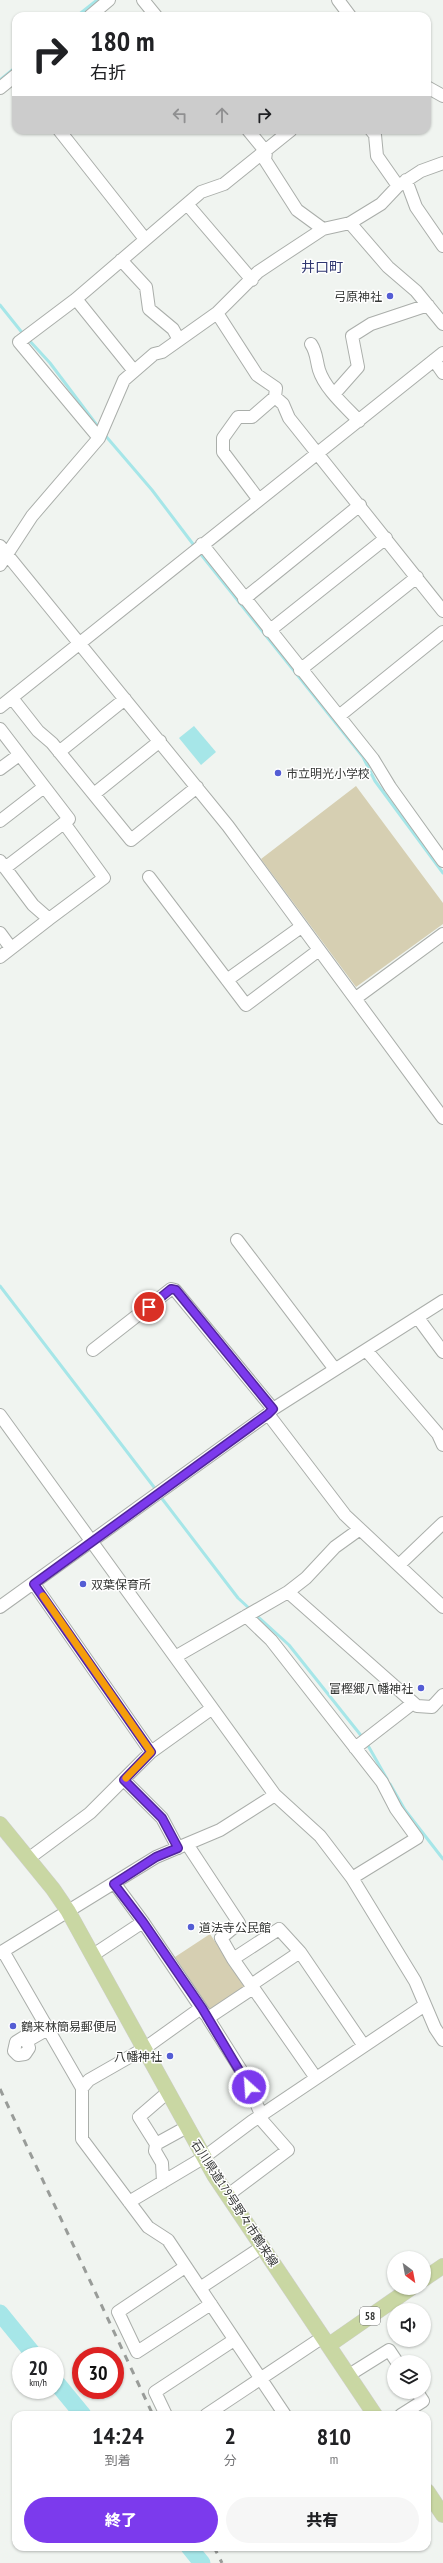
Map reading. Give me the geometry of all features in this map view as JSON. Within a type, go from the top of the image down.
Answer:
[{"type":"main road","name":"石川県道179号野々市鶴来線","points":[[1,1826],[68,1911],[145,2048],[204,2158],[372,2411]]},
{"type":"main road","points":[[431,2274],[443,2266]]},
{"type":"main road","name":"58","points":[[326,2341],[400,2295]]},
{"type":"main road","points":[[431,2497],[443,2515]]},
{"type":"street","points":[[95,12],[109,0]]},
{"type":"street","points":[[143,0],[153,12]]},
{"type":"street","points":[[338,0],[347,12]]},
{"type":"street","points":[[0,88],[12,78]]},
{"type":"street","points":[[431,89],[443,96]]},
{"type":"street","points":[[62,134],[145,239]]},
{"type":"street","points":[[251,134],[266,152],[265,160],[297,210],[323,230]]},
{"type":"street","points":[[101,434],[19,342],[76,299],[201,192],[224,184],[266,152],[286,134]]},
{"type":"street","points":[[374,134],[377,156],[402,183],[416,207],[441,242]]},
{"type":"street","points":[[0,565],[3,550],[101,434],[124,380],[154,354],[162,352],[217,313],[252,280],[258,272],[323,230],[350,223],[381,204],[402,183],[421,171],[443,163]]},
{"type":"street","points":[[187,204],[252,280]]},
{"type":"street","points":[[350,223],[388,267],[416,291],[443,324]]},
{"type":"street","points":[[122,260],[146,287],[149,309],[173,329],[179,340]]},
{"type":"street","points":[[76,299],[134,371]]},
{"type":"street","points":[[334,393],[358,367],[352,336],[371,324],[428,305]]},
{"type":"street","points":[[217,313],[256,375],[276,388],[275,397],[252,417],[238,417],[223,438],[223,452],[259,500]]},
{"type":"street","points":[[311,344],[316,352],[319,370],[334,393],[359,421]]},
{"type":"street","points":[[0,707],[438,357],[443,373]]},
{"type":"street","points":[[275,397],[283,404],[289,418],[317,454],[360,505],[443,611]]},
{"type":"street","points":[[244,599],[360,505]]},
{"type":"street","points":[[270,631],[386,538]]},
{"type":"street","points":[[199,547],[244,599],[373,759],[390,787],[443,861]]},
{"type":"street","points":[[3,550],[197,787],[356,998],[443,1118]]},
{"type":"street","points":[[300,670],[417,577]]},
{"type":"street","points":[[339,716],[443,632]]},
{"type":"street","points":[[12,698],[38,731],[59,752],[94,794],[130,840],[197,787]]},
{"type":"street","points":[[59,752],[126,699]]},
{"type":"street","points":[[0,729],[69,819],[2,865],[33,905],[49,919]]},
{"type":"street","points":[[94,794],[160,741]]},
{"type":"street","points":[[0,769],[19,754]]},
{"type":"street","points":[[0,821],[44,787]]},
{"type":"street","points":[[0,957],[104,878],[64,823]]},
{"type":"street","points":[[149,877],[246,1005],[319,950]]},
{"type":"street","points":[[226,980],[301,927]]},
{"type":"street","points":[[0,933],[11,948]]},
{"type":"street","points":[[356,998],[443,934]]},
{"type":"street","points":[[238,1240],[334,1368]]},
{"type":"street","points":[[93,1350],[171,1289],[176,1290],[270,1412],[333,1501],[360,1529],[443,1607]]},
{"type":"street","points":[[0,1607],[34,1584],[90,1541],[270,1412],[334,1368],[366,1350],[443,1301]]},
{"type":"street","points":[[418,1318],[443,1352]]},
{"type":"street","points":[[366,1350],[438,1434],[443,1445]]},
{"type":"street","points":[[0,1415],[211,1709],[276,1795],[320,1836],[352,1878],[412,1975],[443,2040]]},
{"type":"street","points":[[399,1565],[443,1523]]},
{"type":"street","points":[[175,1657],[288,1592],[306,1578],[324,1557],[360,1529]]},
{"type":"street","points":[[34,1584],[151,1752]]},
{"type":"street","points":[[288,1592],[417,1706],[432,1707],[443,1695]]},
{"type":"street","points":[[251,1613],[382,1782],[396,1810],[417,1838],[352,1878]]},
{"type":"street","points":[[356,1748],[413,1703]]},
{"type":"street","points":[[28,1859],[90,1813],[151,1752],[211,1709]]},
{"type":"street","points":[[124,1780],[162,1818],[239,1923],[220,1938],[252,1987],[316,2078]]},
{"type":"street","points":[[276,1795],[226,1826],[156,1857],[2,1952],[47,2026],[82,2088],[82,2139],[148,2227],[168,2240],[282,2411]]},
{"type":"street","points":[[114,1884],[143,1922],[205,2013],[244,2075],[260,2112],[259,2117],[288,2150],[228,2196]]},
{"type":"street","points":[[93,1955],[143,1922]]},
{"type":"street","points":[[233,1959],[279,1929],[300,1952],[364,2046]]},
{"type":"street","points":[[82,2088],[89,2080],[252,1987],[300,1952]]},
{"type":"street","points":[[129,2202],[204,2158],[259,2117],[425,2005]]},
{"type":"street","points":[[163,2182],[162,2163],[155,2151],[156,2144],[139,2116],[168,2092]]},
{"type":"street","points":[[156,2144],[187,2127]]},
{"type":"street","points":[[200,2288],[262,2247]]},
{"type":"street","points":[[185,2267],[118,2312],[137,2352],[211,2304]]},
{"type":"street","points":[[164,2411],[155,2392],[234,2340]]},
{"type":"street","points":[[212,2411],[260,2378],[326,2341]]},
{"type":"street","points":[[349,2375],[389,2350],[392,2355]]},
{"type":"street","points":[[407,2411],[423,2401],[422,2399]]},
{"type":"shaded area","points":[[356,786],[443,903],[443,924],[356,987],[261,859]]},
{"type":"shaded area","points":[[210,1934],[246,1988],[211,2011],[175,1957]]},
{"type":"water","points":[[194,726],[216,752],[201,765],[179,738]]},
{"type":"waterway","points":[[82,12],[97,0]]},
{"type":"waterway","points":[[0,80],[12,70]]},
{"type":"waterway","points":[[0,305],[24,335]]},
{"type":"waterway","points":[[28,339],[50,363],[99,428]]},
{"type":"waterway","points":[[104,434],[152,490],[196,548]]},
{"type":"waterway","points":[[199,552],[363,757],[375,781],[443,873]]},
{"type":"waterway","points":[[0,1286],[157,1491]]},
{"type":"waterway","points":[[160,1496],[238,1598],[251,1610]]},
{"type":"waterway","points":[[255,1614],[289,1645],[363,1738]]},
{"type":"waterway","points":[[366,1742],[387,1779]]},
{"type":"waterway","points":[[390,1784],[405,1810],[443,1859]]},
{"type":"waterway","points":[[0,2313],[28,2347]]},
{"type":"waterway","points":[[64,2392],[80,2411]]},
{"type":"waterway","points":[[192,2551],[202,2563]]},
{"type":"railway","points":[[0,2089],[151,2411]]},
{"type":"railway","points":[[216,2551],[222,2563]]},
{"type":"slow traffic","points":[[43,1596],[96,1671],[108,1694],[151,1752],[126,1778]]},
{"type":"place","name":"弓原神社","points":[[390,296]]},
{"type":"place","name":"市立明光小学校","points":[[278,773]]},
{"type":"place","name":"双葉保育所","points":[[83,1584]]},
{"type":"place","name":"富樫郷八幡神社","points":[[421,1688]]},
{"type":"place","name":"道法寺公民館","points":[[191,1927]]},
{"type":"place","name":"鶴来林簡易郵便局","points":[[13,2026]]},
{"type":"place","name":"八幡神社","points":[[170,2056]]},
{"type":"district","name":"井口町","points":[[322,267]]},
{"type":"route","points":[[149,1307],[171,1289],[176,1290],[273,1409],[90,1541],[34,1584],[96,1671],[108,1694],[151,1752],[124,1780],[162,1818],[178,1848],[156,1857],[114,1884],[143,1922],[202,2008],[244,2075],[249,2087]]}]
